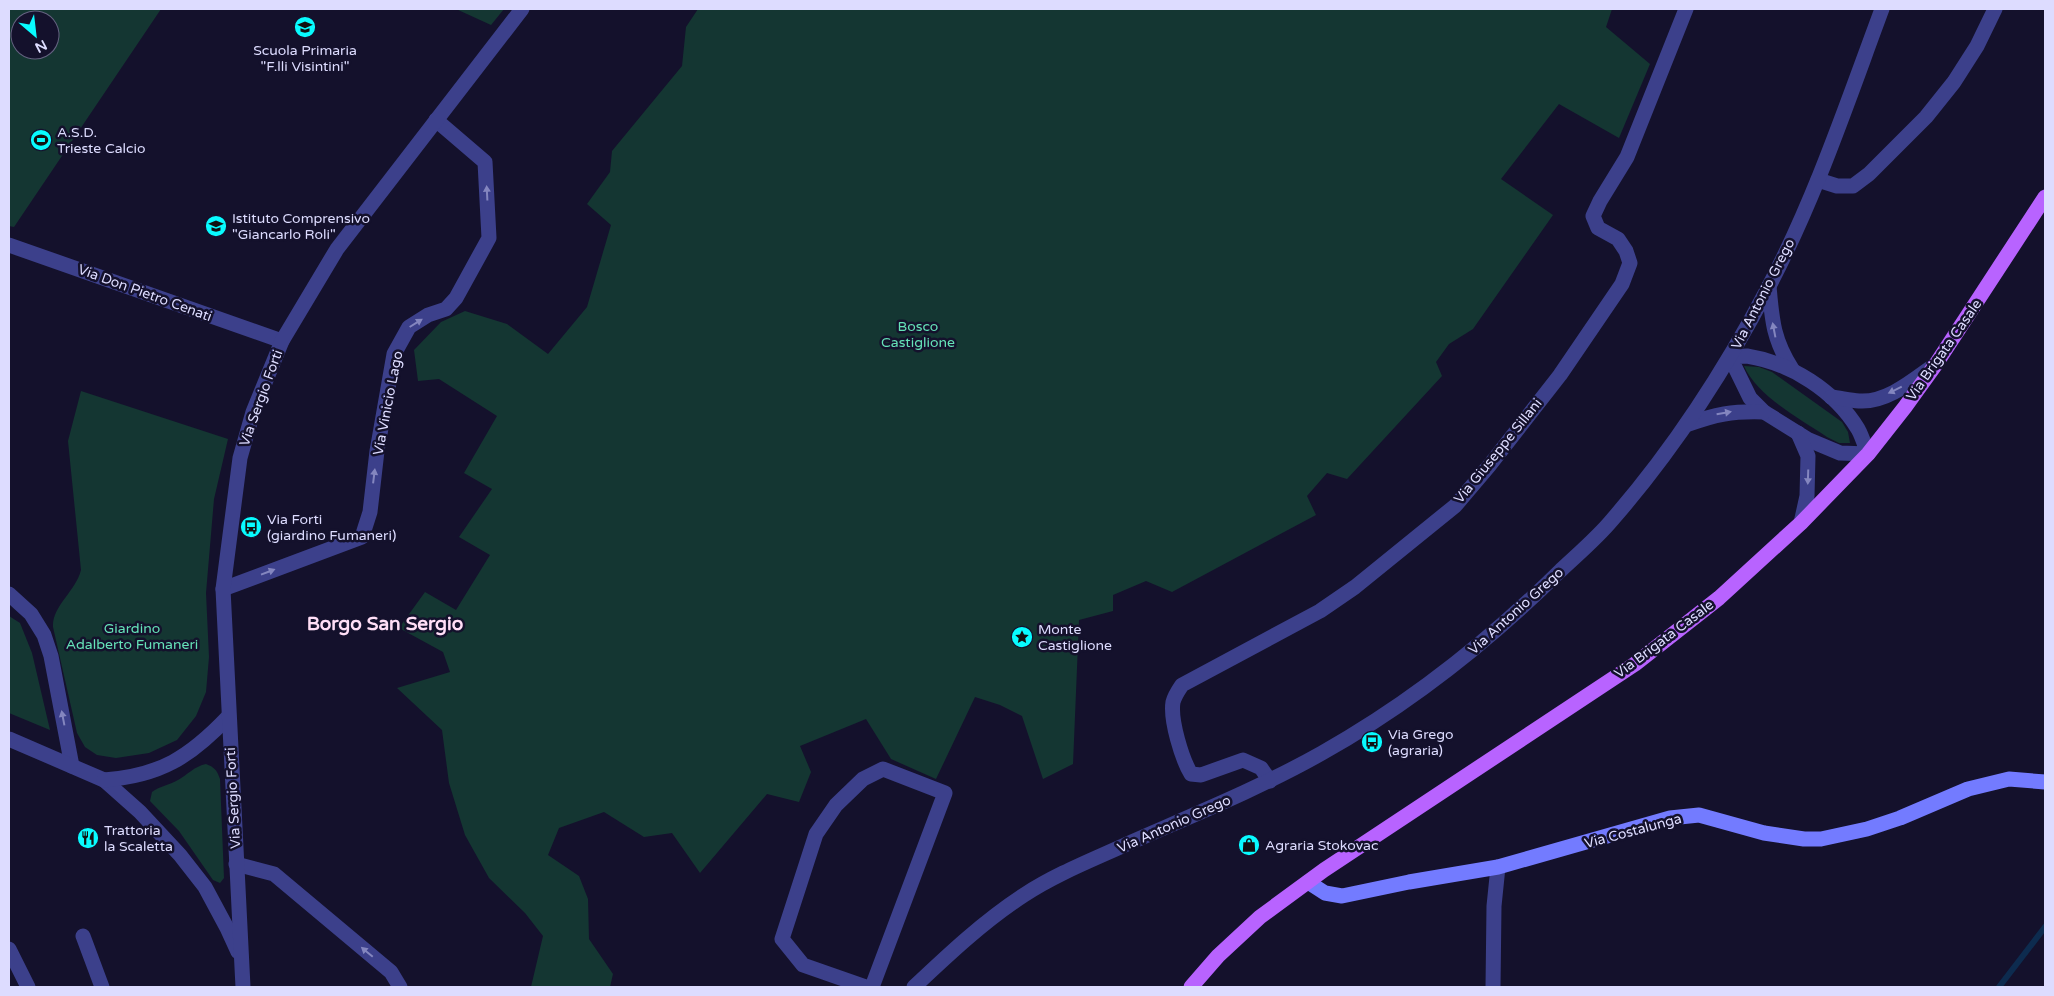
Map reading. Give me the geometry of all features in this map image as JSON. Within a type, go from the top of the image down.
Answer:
[{"type":"main road","name":"Via Brigata Casale","points":[[1191,987],[1218,956],[1260,917],[1471,771],[1635,664],[1719,598],[1802,523],[1868,454],[1936,364],[2045,197]]},
{"type":"street","name":"Via Sergio Forti","points":[[243,987],[223,589],[240,458],[253,412],[282,340],[337,249],[522,9]]},
{"type":"street","name":"Via Giuseppe Sillani","points":[[1270,781],[1261,768],[1244,760],[1201,776],[1191,774],[1185,763],[1175,720],[1173,705],[1175,695],[1182,685],[1320,611],[1355,587],[1454,506],[1489,466],[1560,375],[1622,284],[1630,263],[1626,251],[1618,239],[1598,228],[1593,216],[1600,201],[1628,157],[1686,9]]},
{"type":"street","name":"Via Antonio Grego","points":[[914,987],[985,922],[1026,894],[1067,870],[1270,781],[1324,752],[1382,717],[1450,669],[1515,616],[1612,521],[1686,425],[1730,357],[1769,286],[1818,180],[1882,9]]},
{"type":"street","points":[[1818,180],[1838,186],[1853,186],[1869,174],[1926,117],[1954,82],[1977,46],[1995,9]]},
{"type":"street","name":"Via Vinicio Lago","points":[[223,589],[362,537],[370,512],[377,451],[394,354],[409,327],[428,316],[446,309],[456,298],[489,238],[485,162],[436,120]]},
{"type":"street","name":"Via Don Pietro Cenati","points":[[9,245],[282,340]]},
{"type":"street","points":[[1769,286],[1775,337],[1780,350],[1792,369]]},
{"type":"street","points":[[1747,356],[1763,359],[1792,369],[1831,397],[1859,430],[1868,454],[1840,453],[1798,433],[1764,412],[1750,398],[1730,357],[1747,356]]},
{"type":"street","points":[[1831,397],[1860,401],[1879,398],[1904,386],[1936,364]]},
{"type":"street","points":[[1686,425],[1714,415],[1734,411],[1764,412]]},
{"type":"street","points":[[1798,433],[1808,456],[1807,496],[1802,523]]},
{"type":"street","points":[[9,594],[31,614],[44,635],[51,656],[72,766]]},
{"type":"street","points":[[104,780],[130,778],[161,769],[186,755],[210,736],[228,717]]},
{"type":"street","points":[[9,739],[104,780],[140,812],[180,855],[205,887],[227,928],[242,963]]},
{"type":"street","points":[[866,987],[803,965],[782,939],[816,834],[836,805],[863,778],[883,769],[945,793],[872,987]]},
{"type":"street","name":"Via Costalunga","points":[[1308,882],[1325,893],[1342,896],[1409,882],[1498,867],[1670,818],[1699,815],[1764,832],[1804,839],[1821,839],[1867,829],[1900,818],[1968,789],[2010,779],[2045,782]]},
{"type":"street","name":"Via Sergio Forti","points":[[236,864],[274,874],[391,972],[400,987]]},
{"type":"street","points":[[1493,987],[1494,906],[1498,867]]},
{"type":"street","points":[[83,936],[102,987]]},
{"type":"street","points":[[9,949],[28,987]]},
{"type":"green space","name":"A.S.D. Trieste Calcio","points":[[9,9],[161,9],[14,227],[9,226]]},
{"type":"green space","points":[[456,9],[504,9],[491,25]]},
{"type":"green space","name":"Bosco Castiglione","points":[[698,9],[1612,9],[1606,27],[1650,64],[1619,138],[1559,104],[1501,179],[1553,215],[1473,329],[1449,344],[1436,362],[1442,376],[1347,479],[1327,473],[1307,496],[1316,515],[1172,592],[1146,581],[1113,595],[1113,611],[1079,620],[1073,764],[1043,779],[1022,716],[1000,705],[975,697],[936,779],[891,759],[866,719],[800,746],[811,772],[799,802],[767,794],[700,873],[672,833],[644,837],[604,812],[559,828],[548,855],[579,876],[588,899],[589,939],[613,974],[610,987],[531,987],[543,936],[525,913],[489,878],[465,835],[449,783],[442,730],[397,688],[450,672],[443,652],[399,628],[425,592],[456,610],[490,555],[459,537],[492,489],[464,473],[497,416],[439,379],[418,381],[414,350],[441,322],[465,311],[507,324],[548,354],[587,307],[611,225],[587,204],[610,172],[612,151],[682,66],[686,27]]},
{"type":"green space","points":[[1744,366],[1759,367],[1772,372],[1842,422],[1848,432],[1850,443],[1839,443],[1792,415],[1759,387],[1750,377]]},
{"type":"green space","name":"Giardino Adalberto Fumaneri","points":[[81,391],[228,439],[214,499],[206,593],[209,657],[206,692],[196,716],[177,740],[149,753],[116,758],[97,755],[85,747],[77,733],[53,627],[56,612],[74,585],[81,570],[68,441]]},
{"type":"green space","points":[[9,616],[20,623],[32,653],[50,730],[9,713]]},
{"type":"green space","points":[[206,764],[215,769],[220,779],[224,878],[220,883],[213,880],[179,831],[150,801],[152,792],[155,790],[178,780]]},
{"type":"waterway","points":[[1999,987],[2045,927]]},
{"type":"place","name":"Scuola Primaria \"F.lli Visintini\"","points":[[305,27]]},
{"type":"place","name":"A.S.D. Trieste Calcio","points":[[41,140]]},
{"type":"place","name":"Istituto Comprensivo \"Giancarlo Roli\"","points":[[216,226]]},
{"type":"place","name":"Via Forti (giardino Fumaneri)","points":[[251,527]]},
{"type":"place","name":"Monte Castiglione","points":[[1022,637]]},
{"type":"place","name":"Via Grego (agraria)","points":[[1372,742]]},
{"type":"place","name":"Trattoria la Scaletta","points":[[88,838]]},
{"type":"place","name":"Agraria Stokovac","points":[[1249,845]]},
{"type":"district","name":"Borgo San Sergio","points":[[385,624]]}]
